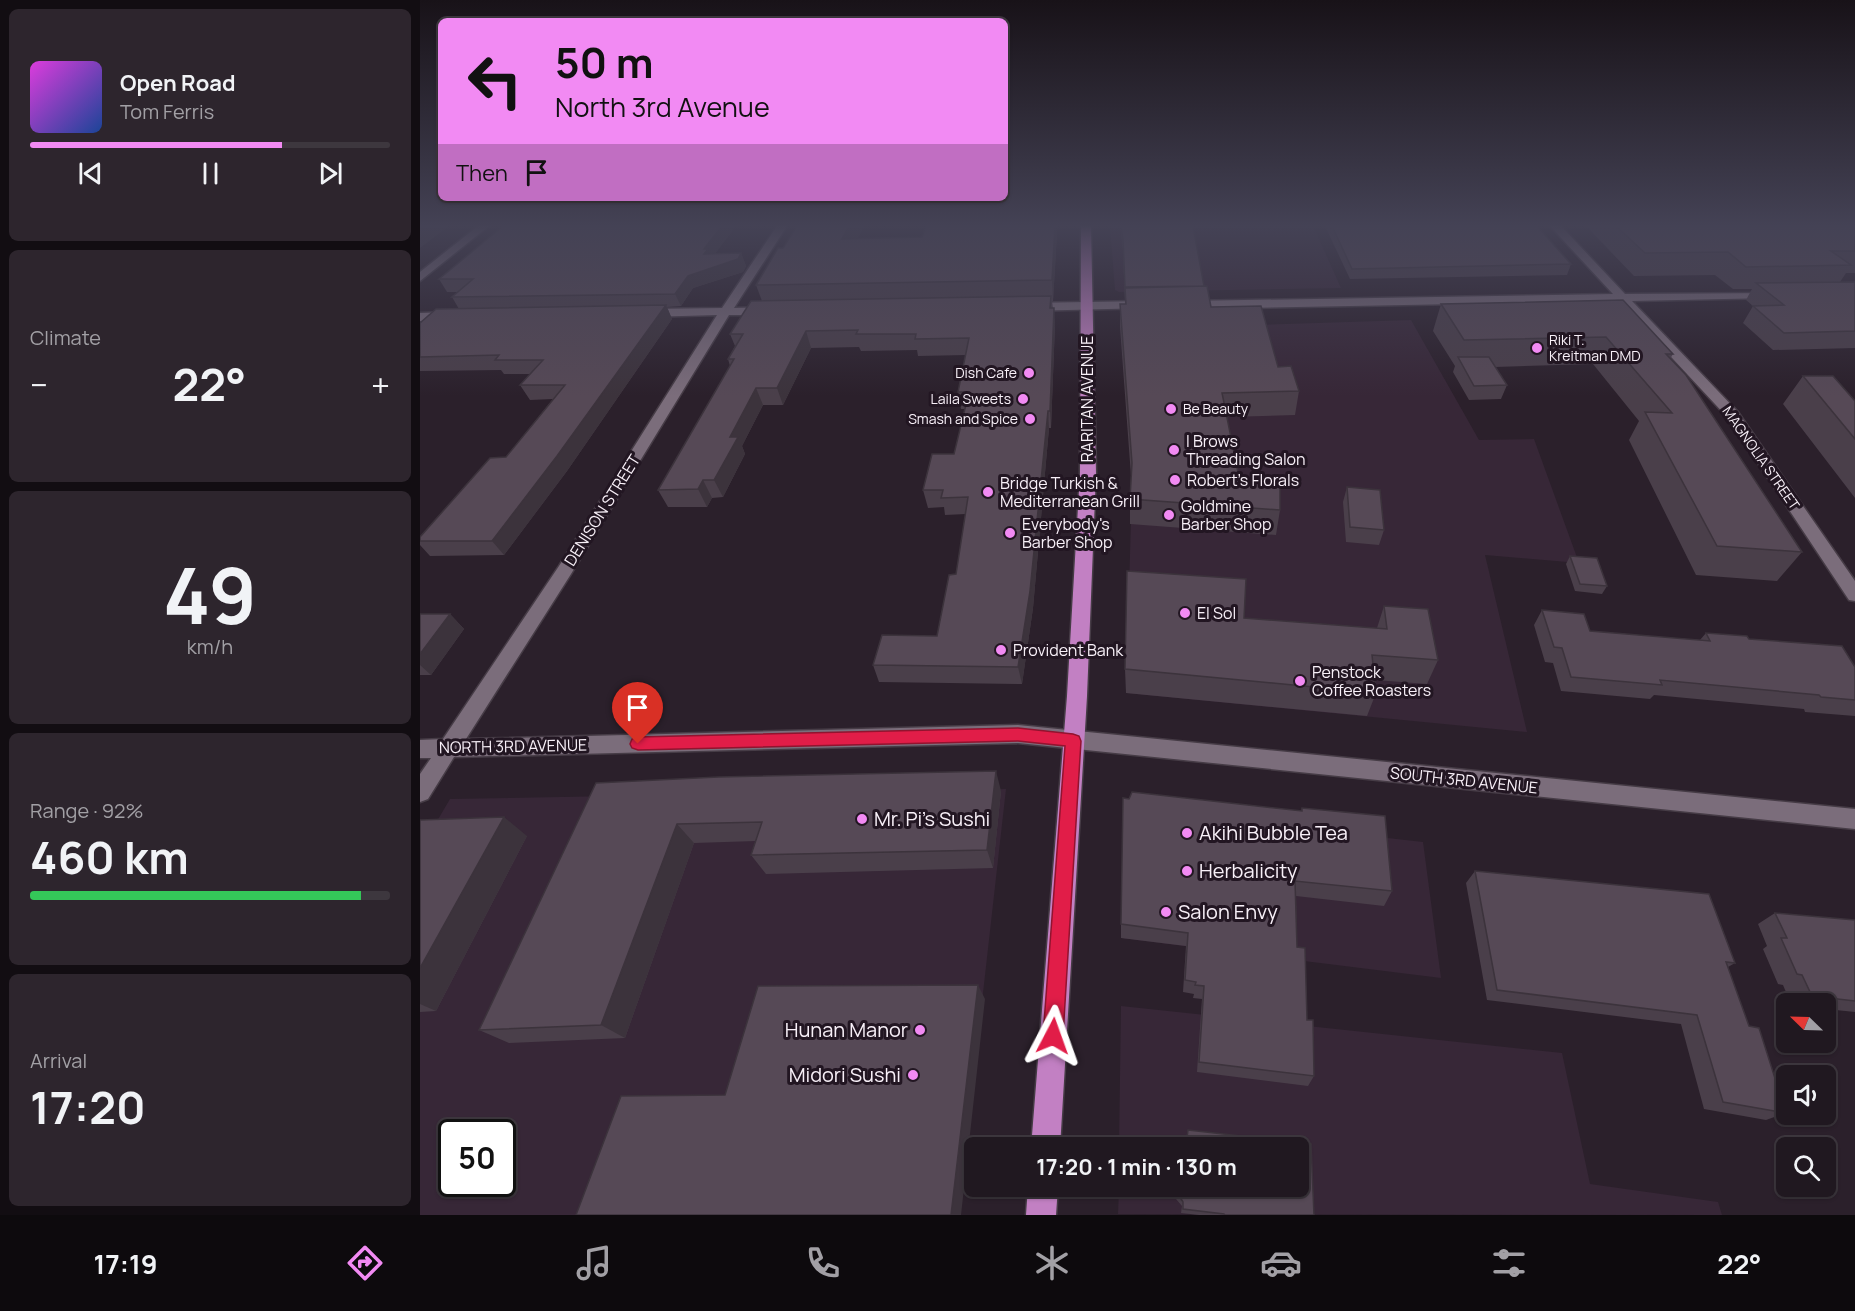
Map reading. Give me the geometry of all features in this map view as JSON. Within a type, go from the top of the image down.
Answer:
[{"type":"main road","name":"RARITAN AVENUE","points":[[1046,1137],[1073,741],[1088,473],[1087,283]]},
{"type":"main road","points":[[1041,1215],[1042,1197]]},
{"type":"street","name":"DENISON STREET","points":[[420,792],[565,570],[744,283]]},
{"type":"street","name":"MAGNOLIA STREET","points":[[1609,283],[1733,415],[1855,595]]},
{"type":"street","points":[[1176,305],[1784,295]]},
{"type":"street","points":[[1013,307],[1152,305]]},
{"type":"street","points":[[630,313],[787,311]]},
{"type":"street","points":[[420,317],[467,316]]},
{"type":"street","name":"NORTH 3RD AVENUE","points":[[420,749],[1018,734],[1073,741]]},
{"type":"street","name":"SOUTH 3RD AVENUE","points":[[1073,741],[1855,819]]},
{"type":"shaded area","points":[[1114,283],[1339,283],[1341,288],[1119,292],[1115,290]]},
{"type":"shaded area","points":[[1411,320],[1479,440],[1534,439],[1579,563],[1485,555],[1527,732],[1126,693],[1132,486],[1227,326]]},
{"type":"shaded area","points":[[1006,789],[967,1137],[964,1137],[964,1162],[958,1215],[420,1215],[420,850],[450,799]]},
{"type":"shaded area","points":[[1132,809],[1423,842],[1441,978],[1121,938]]},
{"type":"shaded area","points":[[1121,1006],[1562,1053],[1590,1184],[1718,1202],[1722,1215],[1118,1214],[1119,1197],[1309,1197],[1309,1137],[1119,1137]]},
{"type":"building","points":[[469,283],[683,283],[675,294],[452,297]]},
{"type":"building","points":[[757,283],[892,283],[756,285]]},
{"type":"building","points":[[1125,283],[1203,283],[1204,286],[1125,287]]},
{"type":"building","points":[[1756,283],[1855,283],[1855,331],[1784,333],[1753,306],[1784,305]]},
{"type":"building","points":[[1207,286],[1211,307],[1261,306],[1278,367],[1291,366],[1299,391],[1222,393],[1240,482],[1280,484],[1280,510],[1130,499],[1132,463],[1120,304],[1126,304],[1125,288]]},
{"type":"building","points":[[1051,296],[1050,308],[1054,308],[1050,411],[1048,411],[1030,591],[1018,667],[873,665],[882,635],[937,636],[949,575],[956,574],[968,497],[941,498],[943,490],[923,490],[932,454],[954,454],[969,392],[958,392],[969,338],[915,339],[916,334],[856,334],[858,330],[806,331],[777,388],[756,388],[730,437],[738,437],[714,480],[703,480],[698,489],[658,490],[734,359],[728,359],[743,334],[730,334],[751,301]]},
{"type":"building","points":[[1623,300],[1673,354],[1666,354],[1686,375],[1802,552],[1717,546],[1645,412],[1672,413],[1606,337],[1464,340],[1441,304]]},
{"type":"building","points":[[666,305],[557,456],[492,541],[420,541],[420,537],[490,458],[506,457],[565,385],[520,385],[543,360],[495,360],[499,355],[420,357],[420,323],[436,309]]},
{"type":"building","points":[[1458,357],[1489,357],[1507,385],[1474,386]]},
{"type":"building","points":[[1803,376],[1833,376],[1855,401],[1855,439]]},
{"type":"building","points":[[1347,487],[1380,490],[1384,530],[1350,527]]},
{"type":"building","points":[[1570,556],[1597,558],[1607,586],[1580,584]]},
{"type":"building","points":[[1127,571],[1246,579],[1244,618],[1387,629],[1384,606],[1428,609],[1438,660],[1372,655],[1376,693],[1125,669]]},
{"type":"building","points":[[1542,610],[1584,614],[1590,631],[1710,641],[1706,633],[1747,636],[1749,639],[1842,646],[1855,667],[1855,700],[1660,680],[1662,685],[1571,677],[1562,648],[1554,647]]},
{"type":"building","points":[[420,614],[450,614],[420,654]]},
{"type":"building","points":[[996,771],[987,850],[751,855],[762,822],[677,824],[601,1025],[479,1030],[596,783],[718,777]]},
{"type":"building","points":[[1132,792],[1302,811],[1302,808],[1385,816],[1392,891],[1295,881],[1297,947],[1305,948],[1307,1020],[1313,1020],[1314,1076],[1199,1062],[1204,986],[1185,980],[1188,933],[1121,924],[1123,798],[1129,799]]},
{"type":"building","points":[[504,817],[420,968],[420,820]]},
{"type":"building","points":[[1475,871],[1709,894],[1735,963],[1726,962],[1749,1026],[1759,1028],[1776,1082],[1776,1111],[1723,1102],[1697,1015],[1497,990]]},
{"type":"building","points":[[1775,913],[1855,920],[1855,1001],[1836,999],[1836,993],[1811,993],[1802,975],[1797,974],[1781,938],[1787,938]]},
{"type":"building","points":[[978,985],[951,1215],[576,1215],[621,1096],[725,1095],[758,986]]},
{"type":"building","points":[[1188,1130],[1250,1137],[1187,1137]]},
{"type":"building","points":[[1309,1144],[1311,1144],[1314,1215],[1225,1215],[1183,1209],[1180,1197],[1309,1197]]},
{"type":"place","name":"Riki T. Kreitman DMD","points":[[1537,348]]},
{"type":"place","name":"Dish Cafe","points":[[1029,373]]},
{"type":"place","name":"Laila Sweets","points":[[1023,399]]},
{"type":"place","name":"Be Beauty","points":[[1171,409]]},
{"type":"place","name":"Smash and Spice","points":[[1030,419]]},
{"type":"place","name":"I Brows Threading Salon","points":[[1174,450]]},
{"type":"place","name":"Robert's Florals","points":[[1175,480]]},
{"type":"place","name":"Bridge Turkish & Mediterranean Grill","points":[[988,492]]},
{"type":"place","name":"Goldmine Barber Shop","points":[[1169,515]]},
{"type":"place","name":"Everybody's Barber Shop","points":[[1010,533]]},
{"type":"place","name":"El Sol","points":[[1185,613]]},
{"type":"place","name":"Provident Bank","points":[[1001,650]]},
{"type":"place","name":"Penstock Coffee Roasters","points":[[1300,681]]},
{"type":"place","name":"Mr. Pi's Sushi","points":[[862,819]]},
{"type":"place","name":"Akihi Bubble Tea","points":[[1187,833]]},
{"type":"place","name":"Herbalicity","points":[[1187,871]]},
{"type":"place","name":"Salon Envy","points":[[1166,912]]},
{"type":"place","name":"Hunan Manor","points":[[920,1030]]},
{"type":"place","name":"Midori Sushi","points":[[913,1075]]},
{"type":"route","points":[[638,744],[1018,734],[1073,741],[1053,1036]]}]
